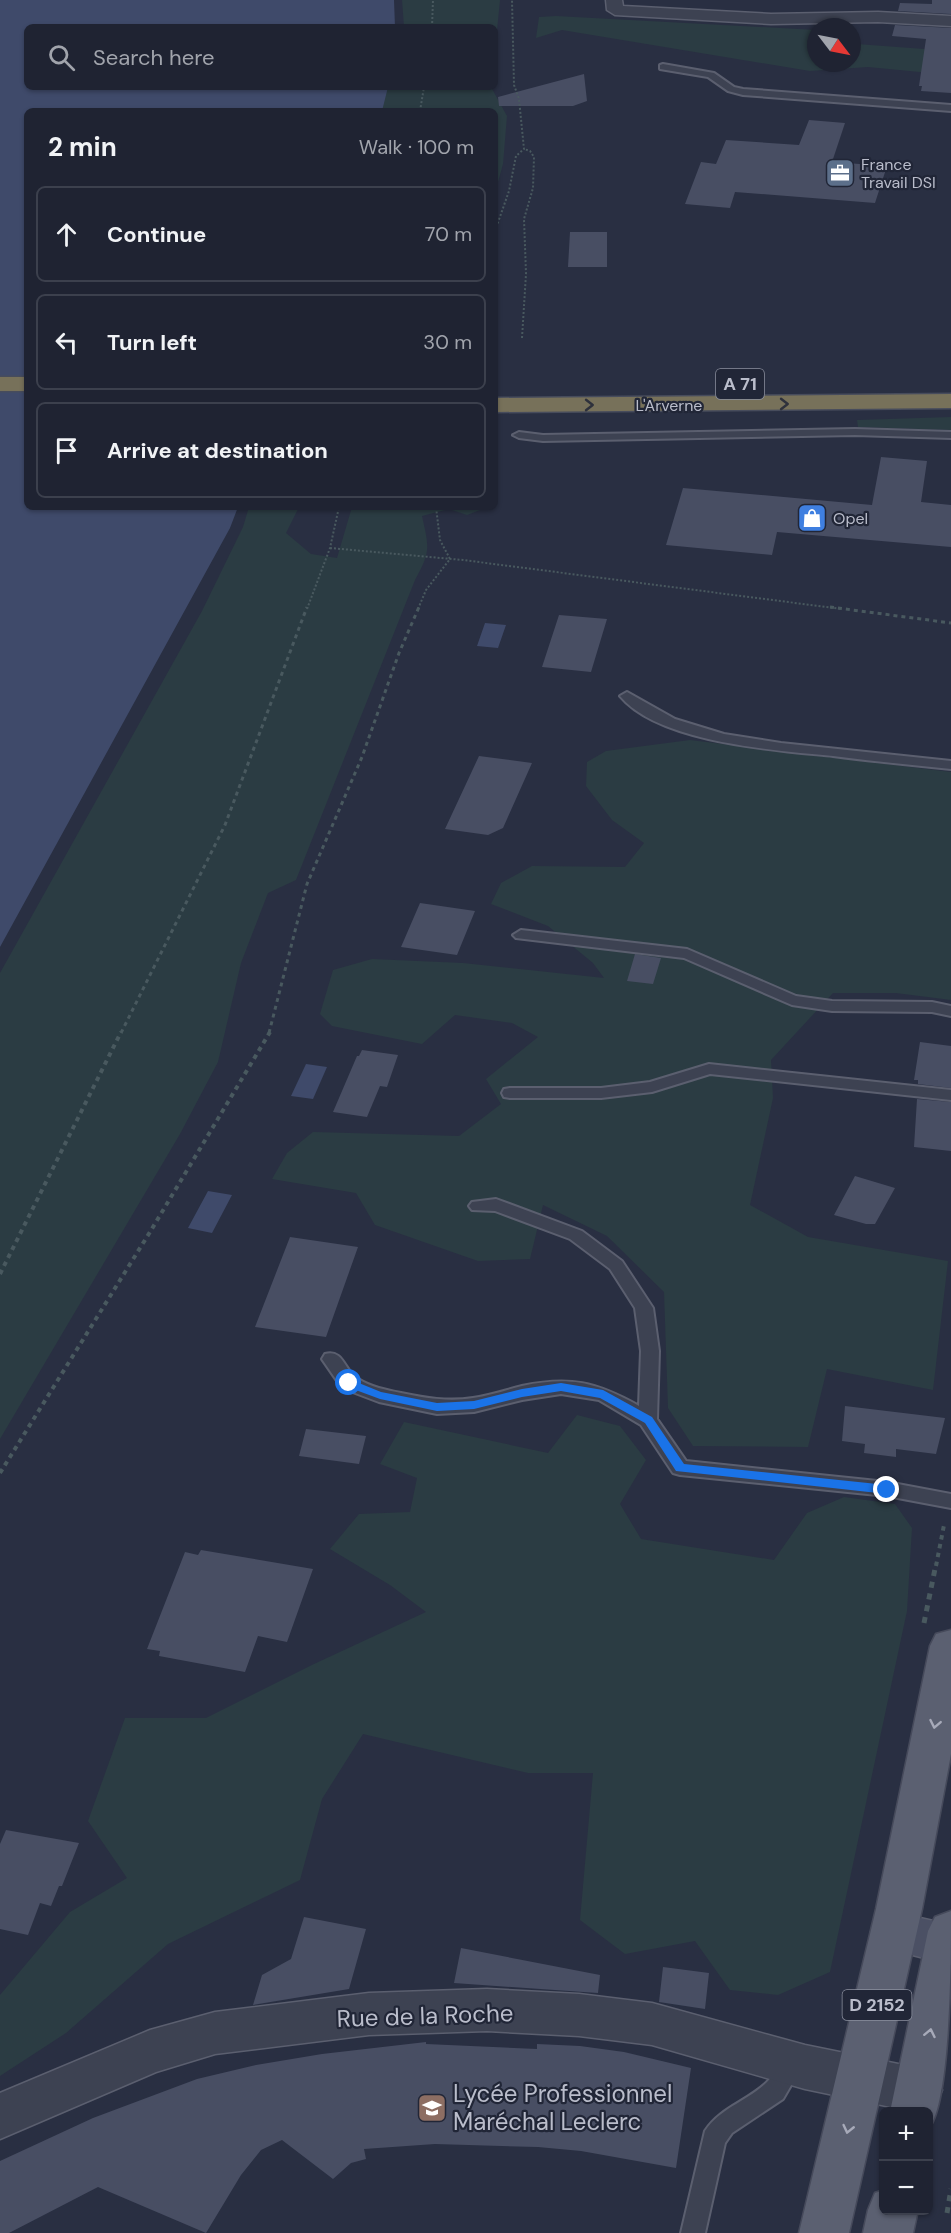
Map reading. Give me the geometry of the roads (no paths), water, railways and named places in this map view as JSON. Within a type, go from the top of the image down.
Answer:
[{"type":"highway","name":"L'Arverne","points":[[563,384],[951,382]]},
{"type":"highway","points":[[0,384],[24,384]]},
{"type":"highway","name":"L'Arverne","points":[[498,405],[951,400]]},
{"type":"main road","name":"D 2152","points":[[824,2233],[894,1932],[951,1646]]},
{"type":"main road","name":"D 2152","points":[[916,2101],[950,1940]]},
{"type":"main road","points":[[888,2233],[892,2215]]},
{"type":"street","points":[[614,0],[615,10],[771,19],[878,17],[951,21]]},
{"type":"street","points":[[716,0],[771,19]]},
{"type":"street","points":[[894,1932],[950,1940]]},
{"type":"street","name":"Rue de la Roche","points":[[0,2116],[150,2052],[214,2033],[369,2014],[487,2010],[579,2014],[652,2024],[859,2079],[916,2101]]},
{"type":"lane","points":[[663,67],[711,75],[731,89],[743,92],[951,108]]},
{"type":"lane","points":[[519,435],[543,438],[855,432],[951,435]]},
{"type":"lane","points":[[627,696],[639,707],[703,733],[769,746],[951,765]]},
{"type":"lane","points":[[521,935],[687,954],[792,1000],[832,1006],[932,1007],[951,1011]]},
{"type":"lane","points":[[510,1093],[601,1093],[652,1087],[709,1069],[951,1095]]},
{"type":"lane","points":[[478,1206],[496,1205],[576,1235],[616,1265],[644,1308],[650,1351],[648,1420]]},
{"type":"lane","points":[[331,1359],[349,1383],[380,1395],[437,1407],[474,1405],[522,1393],[561,1387],[603,1394],[648,1420],[680,1468],[887,1490],[951,1502]]},
{"type":"lane","points":[[693,2233],[714,2139],[723,2125],[775,2091],[792,2063]]},
{"type":"water","points":[[0,0],[394,0],[395,24],[24,24],[24,90],[387,90],[383,108],[24,108],[24,510],[237,510],[230,528],[0,947]]},
{"type":"water","points":[[485,623],[506,625],[498,648],[477,646]]},
{"type":"water","points":[[306,1064],[327,1067],[313,1099],[291,1096]]},
{"type":"water","points":[[208,1191],[232,1195],[212,1233],[188,1228]]},
{"type":"place","name":"France Travail DSI","points":[[840,173]]},
{"type":"place","name":"Opel","points":[[812,518]]},
{"type":"place","name":"Lycée Professionnel Maréchal Leclerc","points":[[432,2108]]}]
